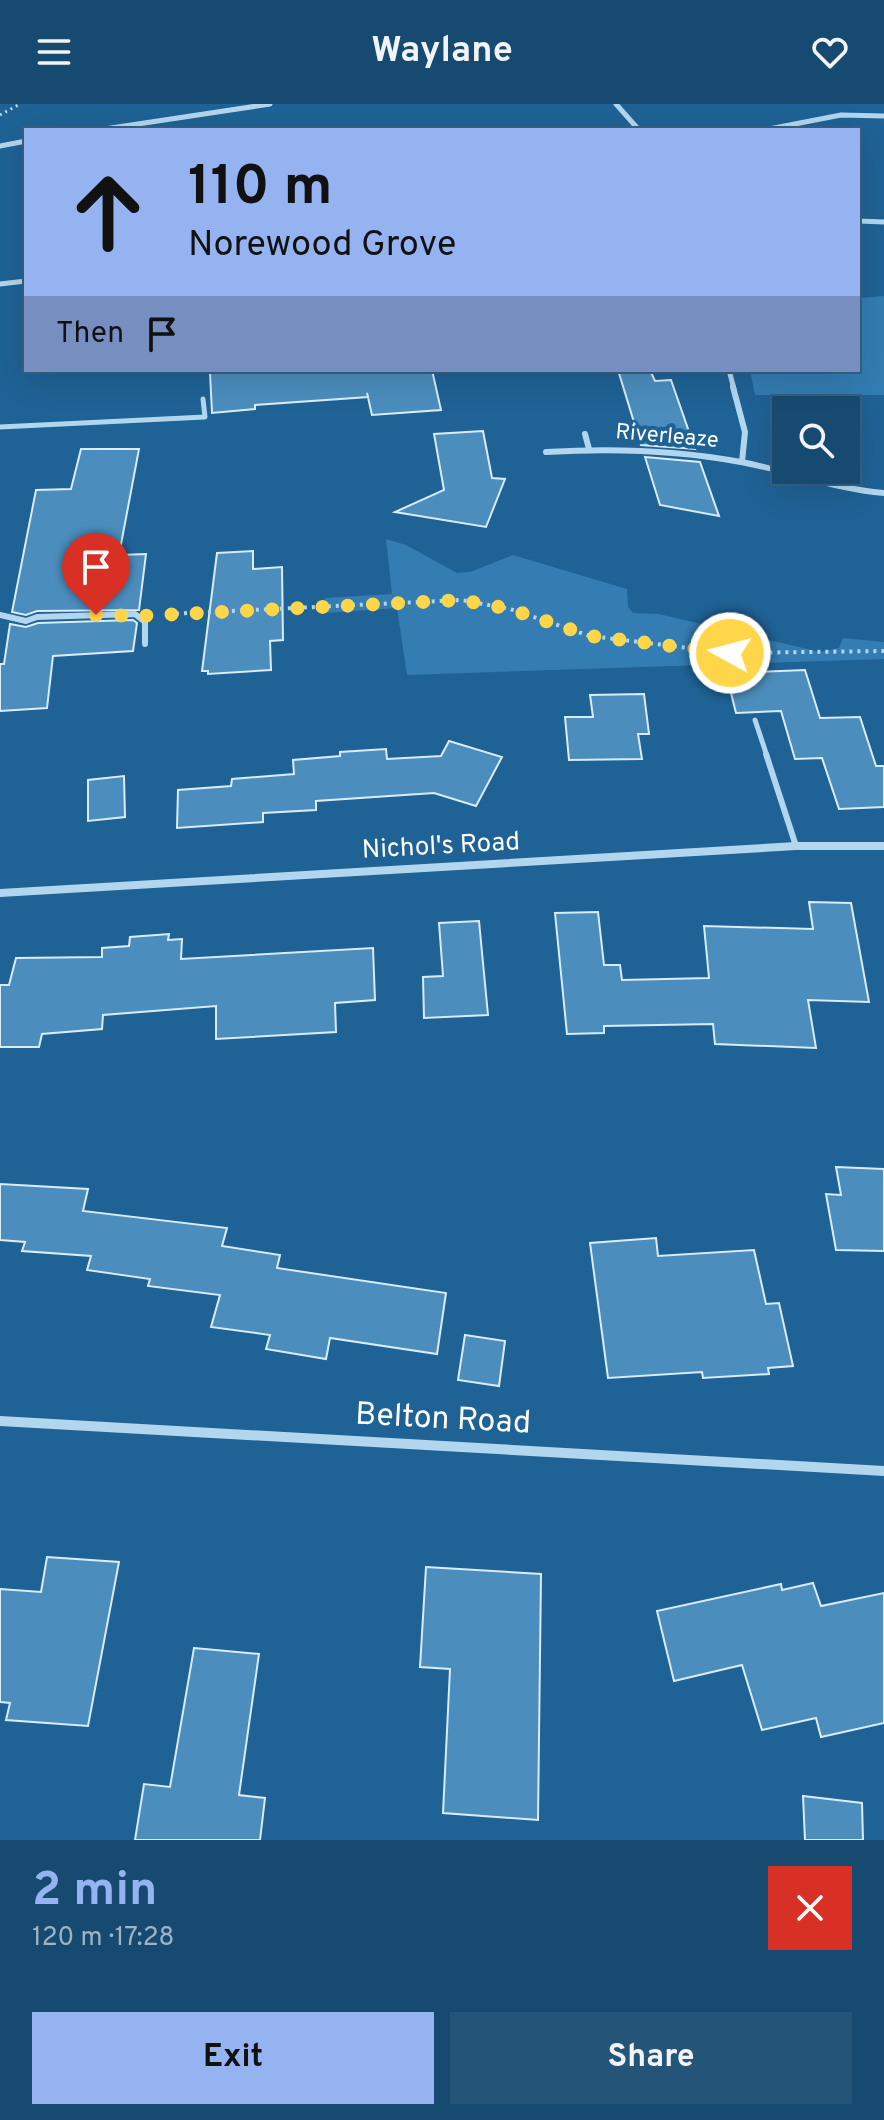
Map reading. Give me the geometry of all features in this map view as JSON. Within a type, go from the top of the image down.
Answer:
[{"type":"street","points":[[111,128],[270,104]]},
{"type":"street","points":[[616,104],[637,128]]},
{"type":"street","points":[[774,128],[841,115],[884,116]]},
{"type":"street","points":[[0,146],[24,141]]},
{"type":"street","points":[[860,221],[884,222]]},
{"type":"street","points":[[0,284],[24,281]]},
{"type":"street","name":"Riverleaze","points":[[730,372],[745,432],[742,462]]},
{"type":"street","name":"Riverleaze","points":[[585,434],[589,449]]},
{"type":"street","name":"Riverleaze","points":[[546,452],[589,449],[742,462],[849,489],[884,493]]},
{"type":"street","points":[[0,615],[26,621],[96,615],[139,616],[145,622],[145,644]]},
{"type":"street","name":"Nichol's Road","points":[[0,893],[796,846],[884,846]]},
{"type":"street","name":"Belton Road","points":[[0,1421],[884,1471]]},
{"type":"lane","points":[[0,427],[205,417],[203,399]]},
{"type":"lane","points":[[755,720],[796,846]]},
{"type":"path","points":[[0,115],[20,104]]},
{"type":"path","points":[[139,616],[461,600],[510,609],[590,636],[637,642],[730,653],[884,651]]},
{"type":"shaded area","points":[[884,296],[884,395],[755,395],[750,372],[860,372],[860,298]]},
{"type":"shaded area","points":[[386,539],[406,545],[457,573],[470,572],[513,555],[627,589],[628,607],[633,613],[659,614],[820,652],[839,648],[843,638],[884,642],[884,659],[407,675],[397,608],[326,613],[325,598],[392,594]]},
{"type":"building","points":[[432,372],[441,410],[372,415],[368,397],[255,405],[255,409],[212,413],[210,373]]},
{"type":"building","points":[[619,372],[651,372],[655,381],[671,380],[695,449],[641,445]]},
{"type":"building","points":[[483,431],[492,478],[505,479],[486,527],[395,512],[444,490],[434,434]]},
{"type":"building","points":[[81,449],[139,449],[119,555],[146,554],[139,610],[37,611],[26,615],[12,612],[36,490],[71,489]]},
{"type":"building","points":[[645,457],[700,462],[719,516],[660,505]]},
{"type":"building","points":[[253,551],[253,569],[282,567],[283,640],[270,641],[271,670],[208,674],[208,671],[202,671],[217,553]]},
{"type":"building","points":[[133,620],[137,623],[133,651],[53,656],[47,708],[0,711],[0,664],[4,664],[10,624],[26,627],[38,623]]},
{"type":"building","points":[[805,670],[820,718],[860,717],[876,766],[884,766],[884,807],[839,809],[822,758],[795,759],[781,711],[736,713],[726,673]]},
{"type":"building","points":[[644,694],[649,734],[638,734],[642,759],[569,760],[565,717],[593,717],[590,695]]},
{"type":"building","points":[[449,741],[502,757],[476,806],[434,793],[316,801],[316,810],[263,813],[263,822],[177,828],[178,790],[231,786],[232,779],[294,774],[293,760],[340,756],[340,752],[386,749],[387,759],[441,756]]},
{"type":"building","points":[[124,776],[125,817],[88,821],[88,780]]},
{"type":"building","points":[[809,902],[851,903],[869,1002],[808,1000],[816,1048],[715,1044],[713,1024],[604,1026],[604,1033],[567,1034],[555,913],[598,912],[604,965],[620,965],[622,980],[709,978],[704,926],[813,929]]},
{"type":"building","points":[[479,921],[488,1015],[424,1018],[423,977],[443,976],[439,923]]},
{"type":"building","points":[[169,934],[168,940],[182,939],[181,959],[373,948],[375,1000],[335,1003],[336,1032],[216,1039],[216,1006],[103,1015],[102,1029],[42,1034],[39,1047],[0,1047],[0,985],[9,985],[16,958],[102,957],[102,948],[129,946],[130,937]]},
{"type":"building","points":[[836,1167],[884,1169],[884,1251],[836,1250],[826,1194],[841,1195]]},
{"type":"building","points":[[0,1184],[88,1189],[83,1211],[227,1228],[222,1246],[280,1255],[277,1268],[446,1293],[437,1354],[330,1338],[326,1359],[266,1349],[270,1335],[211,1327],[220,1295],[148,1286],[150,1279],[87,1270],[91,1256],[22,1251],[25,1242],[0,1240]]},
{"type":"building","points":[[656,1238],[658,1256],[754,1250],[766,1304],[779,1303],[793,1366],[768,1368],[769,1374],[703,1378],[702,1372],[608,1378],[590,1243]]},
{"type":"building","points":[[465,1335],[505,1341],[499,1386],[458,1380]]},
{"type":"building","points":[[47,1557],[119,1562],[88,1726],[6,1720],[10,1703],[0,1702],[0,1589],[41,1592]]},
{"type":"building","points":[[426,1567],[541,1574],[538,1820],[443,1813],[450,1669],[420,1667]]},
{"type":"building","points":[[813,1583],[821,1606],[884,1593],[884,1723],[821,1737],[816,1718],[762,1730],[742,1665],[674,1681],[657,1611],[781,1584],[782,1590]]},
{"type":"building","points":[[194,1648],[259,1654],[239,1795],[265,1798],[260,1840],[135,1840],[144,1784],[170,1787]]},
{"type":"building","points":[[803,1796],[862,1803],[863,1840],[805,1840]]},
{"type":"route","points":[[96,615],[129,613],[139,616],[461,600],[510,609],[590,636],[730,653]]}]
